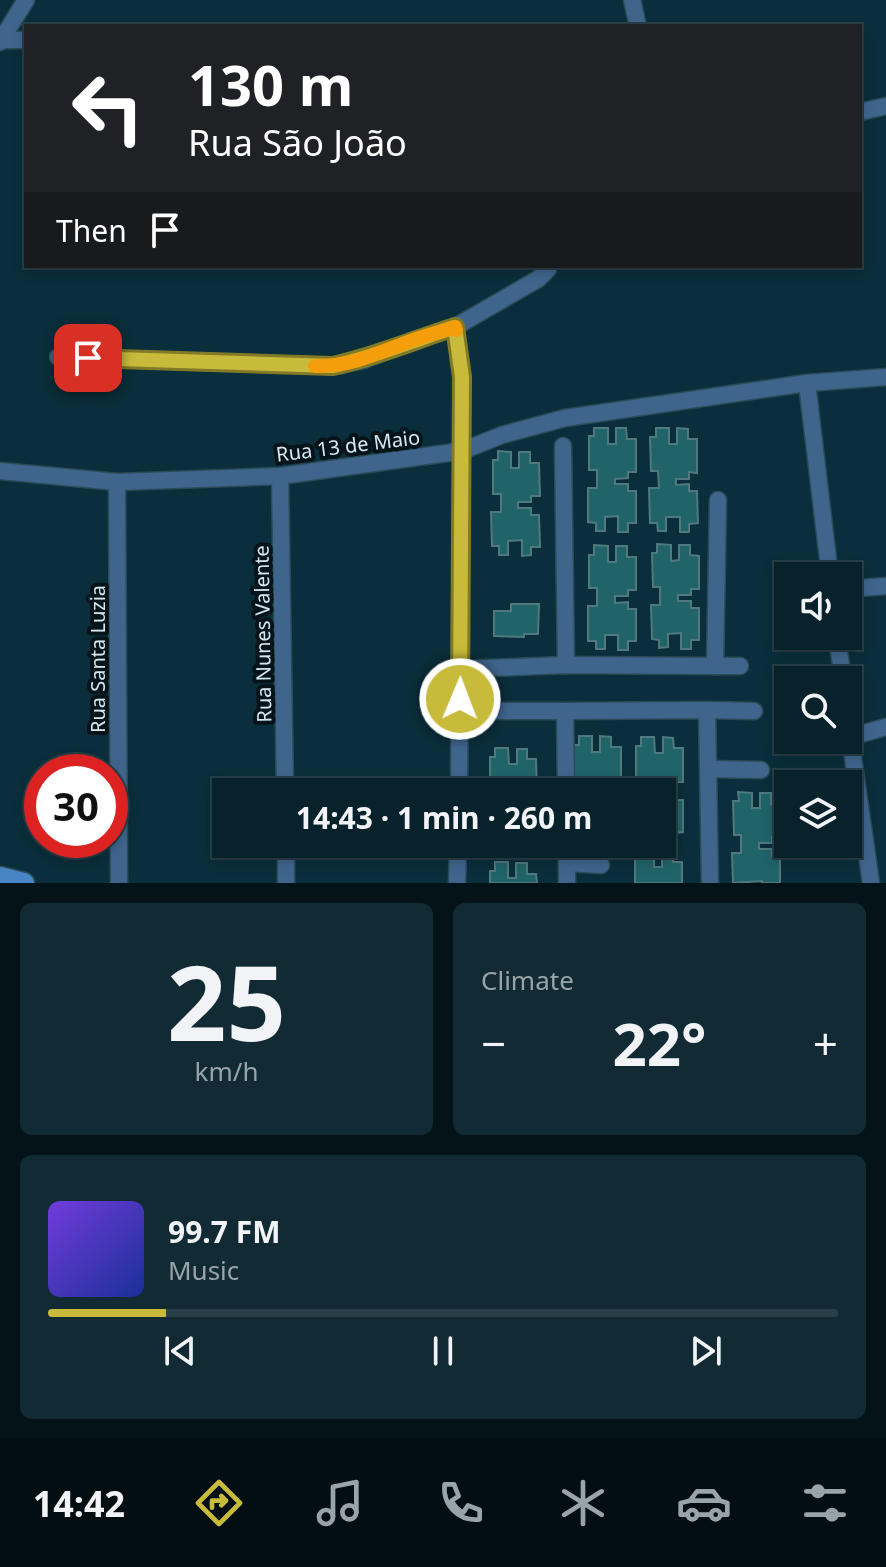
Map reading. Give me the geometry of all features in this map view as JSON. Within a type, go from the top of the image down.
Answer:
[{"type":"main road","points":[[0,877],[24,883]]},
{"type":"street","points":[[1,41],[26,0]]},
{"type":"street","points":[[632,0],[638,24]]},
{"type":"street","points":[[1,41],[24,40]]},
{"type":"street","points":[[862,112],[886,106]]},
{"type":"street","points":[[58,357],[333,366],[364,360],[455,327],[538,279],[548,268]]},
{"type":"street","points":[[455,327],[462,377],[459,778]]},
{"type":"street","name":"Rua 13 de Maio","points":[[0,471],[117,482],[280,476],[462,451],[502,435],[565,418],[807,383],[886,377]]},
{"type":"street","points":[[807,383],[828,562]]},
{"type":"street","points":[[563,446],[566,665]]},
{"type":"street","name":"Rua Nunes Valente","points":[[280,476],[285,778]]},
{"type":"street","name":"Rua Santa Luzia","points":[[117,482],[119,883]]},
{"type":"street","points":[[715,666],[718,500]]},
{"type":"street","points":[[862,588],[886,586]]},
{"type":"street","points":[[461,669],[566,665],[740,666]]},
{"type":"street","points":[[707,710],[710,883]]},
{"type":"street","points":[[490,711],[754,711]]},
{"type":"street","points":[[565,711],[566,778]]},
{"type":"street","points":[[862,729],[886,727]]},
{"type":"street","points":[[852,754],[871,883]]},
{"type":"street","points":[[709,769],[761,770]]},
{"type":"street","points":[[286,858],[286,883]]},
{"type":"street","points":[[457,883],[458,858]]},
{"type":"street","points":[[567,858],[567,883]]},
{"type":"street","points":[[567,863],[601,865]]},
{"type":"building","points":[[594,428],[608,428],[608,444],[616,444],[616,428],[626,428],[627,439],[636,439],[636,472],[628,472],[628,478],[615,479],[615,484],[628,484],[628,491],[636,491],[636,523],[628,523],[628,532],[618,532],[618,516],[605,517],[605,531],[596,531],[596,523],[588,522],[588,488],[597,488],[597,470],[589,470],[589,436],[594,436]]},
{"type":"building","points":[[656,428],[669,428],[669,444],[677,444],[677,428],[688,429],[688,439],[697,439],[697,473],[689,472],[689,479],[676,479],[676,485],[689,484],[689,491],[697,491],[698,523],[689,524],[689,532],[680,532],[680,517],[666,517],[666,531],[658,531],[657,523],[650,523],[649,488],[659,488],[658,471],[651,471],[650,437],[656,437]]},
{"type":"building","points":[[498,451],[511,452],[511,468],[519,468],[519,452],[530,452],[530,463],[539,463],[540,496],[531,496],[531,502],[518,502],[518,508],[531,508],[531,515],[539,515],[540,547],[531,547],[531,555],[522,556],[522,540],[508,541],[508,555],[499,555],[499,546],[492,546],[491,512],[501,512],[501,494],[493,494],[493,460],[498,460]]},
{"type":"building","points":[[657,544],[671,545],[671,561],[679,560],[679,545],[690,545],[690,555],[699,556],[699,589],[691,589],[691,595],[678,595],[678,601],[691,601],[691,608],[699,608],[699,640],[691,640],[691,649],[681,649],[681,633],[668,634],[668,647],[659,648],[659,640],[652,639],[651,605],[660,605],[660,587],[653,587],[652,553],[657,553]]},
{"type":"building","points":[[594,545],[608,546],[608,562],[616,562],[616,546],[627,546],[627,557],[636,557],[636,590],[628,590],[628,596],[615,596],[615,603],[628,602],[628,609],[636,609],[636,641],[628,641],[628,650],[618,650],[618,635],[605,635],[605,649],[596,649],[596,641],[588,641],[588,606],[597,606],[597,588],[589,588],[589,555],[594,555]]},
{"type":"building","points":[[511,604],[539,604],[538,634],[494,636],[494,611],[511,611]]},
{"type":"building","points":[[579,736],[592,736],[592,752],[600,752],[600,736],[611,737],[611,747],[621,747],[621,778],[574,778],[573,745],[579,745]]},
{"type":"building","points":[[641,737],[654,737],[655,753],[663,753],[663,737],[673,738],[674,748],[683,748],[683,782],[676,782],[676,778],[636,778],[636,746],[641,746]]},
{"type":"building","points":[[495,748],[508,748],[509,764],[517,764],[517,749],[527,749],[527,759],[536,759],[537,778],[490,778],[490,757],[495,757]]},
{"type":"building","points":[[738,792],[752,793],[752,808],[760,808],[760,793],[771,793],[774,837],[772,843],[759,843],[759,849],[772,849],[772,856],[780,858],[780,883],[733,883],[732,853],[741,853],[741,835],[734,835],[733,801],[739,801]]},
{"type":"building","points":[[676,800],[683,800],[683,832],[676,833]]},
{"type":"building","points":[[654,858],[654,867],[662,867],[662,858],[682,862],[682,883],[635,883],[635,859]]},
{"type":"building","points":[[495,862],[508,862],[508,878],[516,878],[516,863],[527,863],[527,874],[536,874],[537,883],[490,883],[490,871],[495,871]]},
{"type":"slow traffic","points":[[315,366],[364,360],[414,340],[455,327],[456,330]]},
{"type":"route","points":[[88,358],[333,366],[364,360],[455,327],[462,377],[460,699]]}]
